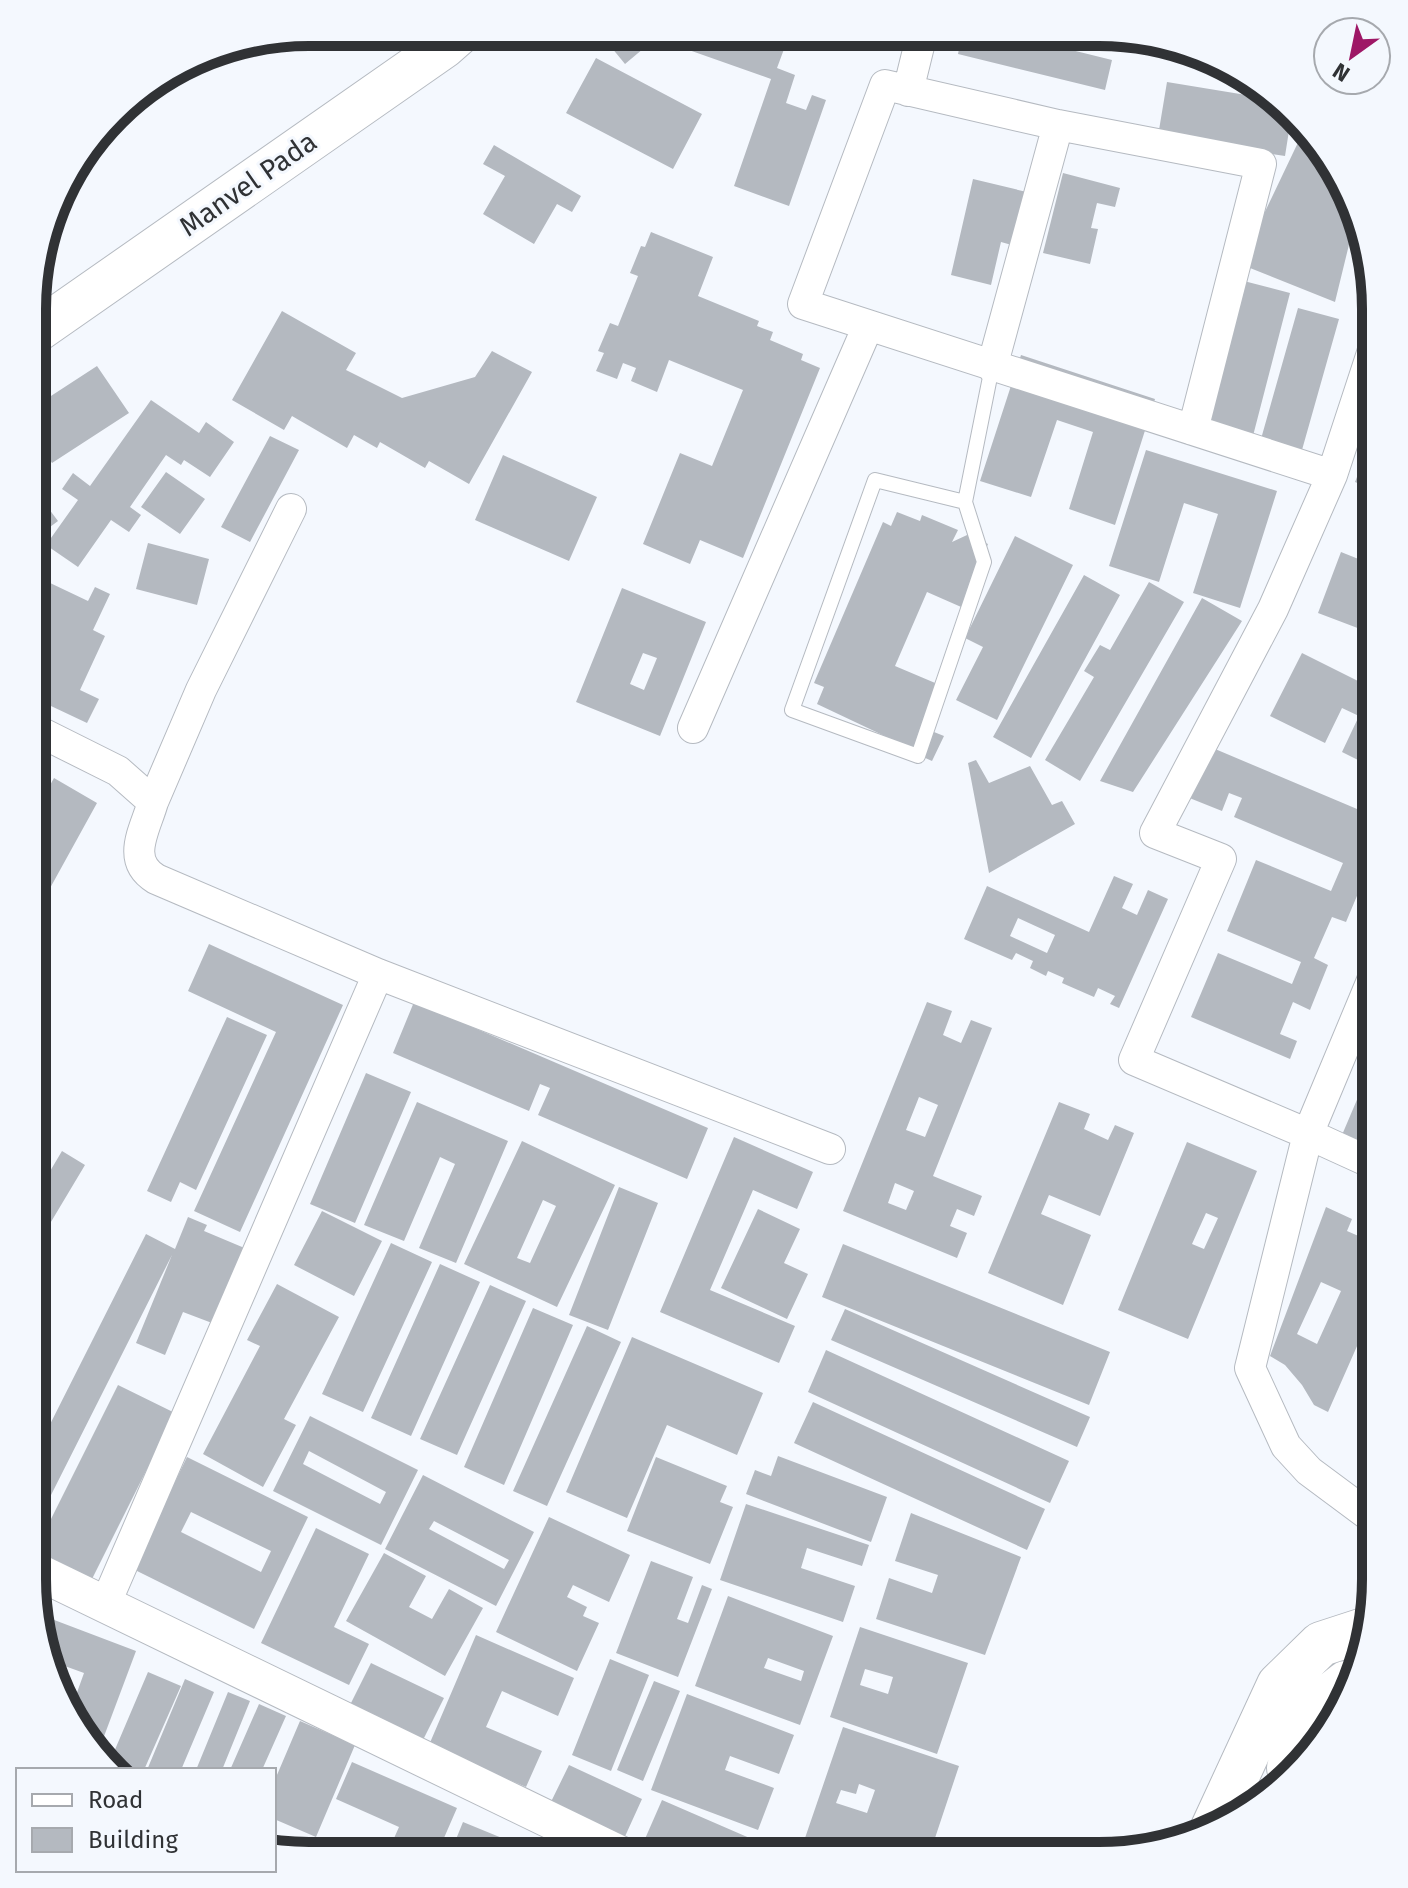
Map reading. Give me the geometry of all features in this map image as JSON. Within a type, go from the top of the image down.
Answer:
[{"type":"main road","name":"Manvel Pada","points":[[46,324],[428,46]]},
{"type":"main road","points":[[1220,1812],[1279,1685],[1321,1644],[1356,1633]]},
{"type":"main road","points":[[1296,1753],[1318,1705],[1337,1690]]},
{"type":"street","points":[[908,91],[919,46]]},
{"type":"street","points":[[1193,430],[1261,164],[1058,125],[885,85],[803,304],[1332,475]]},
{"type":"street","points":[[992,367],[1058,125]]},
{"type":"street","points":[[693,728],[868,326]]},
{"type":"street","points":[[1361,1158],[1134,1060],[1221,859],[1155,833],[1273,609],[1332,475],[1362,384]]},
{"type":"street","points":[[291,509],[201,690],[153,802],[137,854],[144,871],[378,974],[830,1149]]},
{"type":"street","points":[[46,735],[118,771],[153,802]]},
{"type":"street","points":[[105,1605],[378,974]]},
{"type":"street","points":[[1361,1006],[1308,1134],[1250,1368],[1286,1446],[1309,1471],[1361,1510]]},
{"type":"street","points":[[46,1576],[595,1842]]},
{"type":"lane","points":[[965,502],[875,480],[792,710],[918,756],[984,562],[965,502],[992,367]]},
{"type":"building","points":[[610,46],[646,46],[625,64]]},
{"type":"building","points":[[687,46],[785,46],[777,68],[795,75],[786,103],[806,110],[812,95],[826,100],[789,206],[734,186],[771,79],[686,49]]},
{"type":"building","points":[[960,46],[1055,46],[1112,60],[1105,90],[958,54]]},
{"type":"building","points":[[596,58],[702,114],[673,169],[566,113]]},
{"type":"building","points":[[1167,82],[1253,96],[1289,128],[1285,156],[1158,136]]},
{"type":"building","points":[[1299,139],[1327,178],[1351,236],[1335,302],[1240,264]]},
{"type":"building","points":[[494,145],[581,196],[572,212],[557,204],[534,244],[483,214],[505,176],[483,164]]},
{"type":"building","points":[[1063,173],[1120,188],[1115,207],[1097,203],[1091,228],[1098,229],[1090,264],[1043,253]]},
{"type":"building","points":[[973,179],[1031,193],[1019,247],[1001,242],[991,285],[951,275]]},
{"type":"building","points":[[651,232],[713,257],[698,296],[759,321],[757,326],[773,332],[770,340],[803,354],[801,360],[820,368],[743,558],[700,540],[690,564],[643,544],[680,453],[712,466],[743,390],[669,360],[657,392],[631,381],[636,368],[623,363],[617,379],[596,371],[604,353],[598,351],[610,323],[618,326],[638,276],[630,273],[641,246],[645,247]]},
{"type":"building","points":[[1240,280],[1290,293],[1247,459],[1197,445]]},
{"type":"building","points":[[1298,308],[1339,319],[1300,457],[1259,446]]},
{"type":"building","points":[[282,311],[356,353],[346,370],[402,398],[475,377],[492,351],[532,372],[469,484],[429,461],[425,468],[380,442],[377,448],[354,435],[347,448],[292,416],[284,430],[232,400]]},
{"type":"building","points":[[1021,355],[1155,399],[1115,525],[1069,509],[1093,432],[1057,420],[1031,497],[980,481]]},
{"type":"building","points":[[97,366],[129,413],[52,463],[46,454],[46,399]]},
{"type":"building","points":[[151,400],[199,433],[206,422],[234,442],[210,477],[184,460],[181,465],[166,455],[130,507],[141,515],[129,532],[111,520],[78,567],[46,545],[78,500],[62,489],[73,473],[90,486]]},
{"type":"building","points":[[270,436],[299,450],[250,542],[221,527]]},
{"type":"building","points":[[1146,450],[1277,491],[1240,608],[1193,593],[1218,514],[1184,503],[1159,582],[1109,566]]},
{"type":"building","points":[[503,455],[597,497],[569,561],[475,520]]},
{"type":"building","points":[[1362,465],[1362,485],[1355,482]]},
{"type":"building","points":[[166,472],[205,499],[180,534],[141,507]]},
{"type":"building","points":[[46,505],[58,521],[46,530]]},
{"type":"building","points":[[897,512],[920,521],[922,515],[958,530],[952,542],[980,529],[975,538],[988,544],[971,583],[968,610],[927,592],[895,666],[947,688],[929,730],[944,736],[932,761],[817,704],[824,687],[814,683],[883,522],[891,526]]},
{"type":"building","points":[[1015,536],[1073,565],[997,720],[956,700],[983,647],[965,638]]},
{"type":"building","points":[[148,543],[209,559],[197,605],[136,589]]},
{"type":"building","points":[[1341,552],[1362,560],[1362,630],[1318,613]]},
{"type":"building","points":[[1084,575],[1120,595],[1031,758],[993,737]]},
{"type":"building","points":[[48,582],[88,601],[95,587],[110,594],[93,630],[105,636],[80,690],[99,699],[87,723],[46,704]]},
{"type":"building","points":[[1149,582],[1184,602],[1080,781],[1045,760],[1094,677],[1084,671],[1100,645],[1110,650]]},
{"type":"building","points":[[622,588],[706,622],[660,736],[576,702]],"holes":[[[643,653],[657,658],[644,690],[630,684]]]},
{"type":"building","points":[[1202,598],[1242,621],[1133,792],[1100,781]]},
{"type":"building","points":[[1302,653],[1362,683],[1362,762],[1342,752],[1359,716],[1342,708],[1325,743],[1270,716]]},
{"type":"building","points":[[1208,746],[1362,811],[1362,885],[1346,922],[1332,917],[1314,958],[1328,965],[1310,1010],[1293,1002],[1280,1034],[1297,1041],[1290,1059],[1191,1017],[1218,953],[1292,984],[1301,962],[1227,931],[1256,860],[1331,891],[1343,863],[1234,817],[1242,798],[1229,793],[1222,811],[1187,797]]},
{"type":"building","points":[[976,760],[989,783],[1030,766],[1052,805],[1062,801],[1075,824],[989,873],[968,763]]},
{"type":"building","points":[[54,778],[97,803],[46,895],[46,792]]},
{"type":"building","points":[[1114,876],[1133,884],[1122,908],[1137,915],[1148,890],[1168,899],[1119,1008],[1110,1004],[1115,996],[1098,988],[1094,997],[1062,983],[1064,978],[1048,971],[1046,976],[1030,968],[1033,961],[1016,953],[1012,960],[964,939],[987,886],[1089,932]],"holes":[[[1018,918],[1055,935],[1047,953],[1010,936]]]},
{"type":"building","points":[[209,944],[343,1005],[240,1232],[194,1211],[276,1032],[188,991]]},
{"type":"building","points":[[414,1002],[708,1128],[687,1179],[538,1115],[550,1088],[540,1084],[529,1111],[393,1053]]},
{"type":"building","points":[[927,1002],[952,1011],[943,1035],[961,1043],[971,1020],[992,1028],[933,1176],[982,1196],[974,1216],[957,1209],[950,1226],[967,1233],[957,1258],[843,1211]],"holes":[[[919,1097],[938,1105],[925,1137],[906,1130]],[[895,1183],[914,1191],[906,1210],[888,1203]]]},
{"type":"building","points":[[227,1017],[267,1035],[196,1190],[180,1182],[171,1202],[147,1191]]},
{"type":"building","points":[[366,1073],[411,1092],[355,1223],[310,1204]]},
{"type":"building","points":[[1361,1089],[1361,1134],[1356,1148],[1339,1142]]},
{"type":"building","points":[[417,1102],[508,1141],[456,1263],[419,1248],[455,1164],[440,1157],[404,1241],[364,1225]]},
{"type":"building","points":[[1059,1102],[1090,1114],[1084,1129],[1108,1140],[1115,1125],[1134,1133],[1100,1216],[1049,1195],[1041,1214],[1091,1235],[1063,1305],[988,1273]]},
{"type":"building","points":[[734,1137],[813,1172],[797,1209],[753,1190],[710,1290],[795,1326],[779,1363],[660,1312]]},
{"type":"building","points":[[522,1141],[615,1185],[557,1307],[464,1264]],"holes":[[[543,1200],[556,1206],[530,1263],[517,1258]]]},
{"type":"building","points":[[1187,1142],[1257,1171],[1188,1339],[1118,1310]],"holes":[[[1206,1213],[1218,1218],[1204,1249],[1192,1244]]]},
{"type":"building","points":[[62,1151],[85,1165],[46,1230],[46,1178]]},
{"type":"building","points":[[619,1187],[658,1203],[608,1330],[569,1315]]},
{"type":"building","points":[[1326,1207],[1352,1219],[1347,1231],[1361,1237],[1361,1337],[1328,1412],[1314,1405],[1285,1365],[1270,1356]],"holes":[[[1321,1282],[1341,1291],[1317,1344],[1297,1334]]]},
{"type":"building","points":[[758,1209],[800,1229],[784,1263],[808,1274],[787,1319],[721,1288]]},
{"type":"building","points":[[322,1211],[382,1241],[354,1296],[294,1265]]},
{"type":"building","points":[[188,1217],[207,1225],[204,1231],[254,1252],[212,1323],[183,1312],[165,1355],[136,1343],[172,1255],[46,1505],[46,1432],[146,1234],[175,1249]]},
{"type":"building","points":[[391,1243],[432,1262],[363,1412],[322,1394]]},
{"type":"building","points":[[843,1244],[1110,1352],[1089,1405],[822,1297]]},
{"type":"building","points":[[440,1264],[480,1282],[411,1436],[371,1418]]},
{"type":"building","points":[[277,1284],[339,1317],[284,1419],[296,1425],[263,1487],[203,1454],[260,1346],[247,1340]]},
{"type":"building","points":[[490,1285],[526,1301],[457,1455],[420,1439]]},
{"type":"building","points":[[533,1308],[573,1325],[504,1485],[464,1467]]},
{"type":"building","points":[[845,1309],[1090,1417],[1077,1447],[831,1340]]},
{"type":"building","points":[[587,1326],[621,1342],[547,1506],[513,1491]]},
{"type":"building","points":[[632,1337],[763,1393],[737,1455],[667,1425],[627,1518],[566,1492]]},
{"type":"building","points":[[826,1350],[1069,1461],[1050,1503],[808,1392]]},
{"type":"building","points":[[118,1385],[175,1413],[92,1579],[46,1556],[46,1529]]},
{"type":"building","points":[[813,1402],[1045,1509],[1027,1550],[794,1443]]},
{"type":"building","points":[[310,1416],[418,1470],[381,1545],[273,1491]],"holes":[[[309,1451],[386,1492],[380,1504],[303,1464]]]},
{"type":"building","points":[[778,1456],[887,1497],[871,1542],[746,1494],[755,1470],[771,1476]]},
{"type":"building","points":[[187,1457],[308,1517],[254,1629],[133,1569]],"holes":[[[191,1512],[271,1551],[261,1572],[181,1532]]]},
{"type":"building","points":[[656,1457],[727,1486],[720,1502],[733,1507],[710,1564],[627,1531]]},
{"type":"building","points":[[423,1475],[534,1532],[496,1606],[385,1549]],"holes":[[[434,1521],[509,1560],[504,1569],[429,1529]]]},
{"type":"building","points":[[746,1504],[869,1545],[862,1566],[807,1548],[801,1568],[855,1586],[843,1622],[720,1580]]},
{"type":"building","points":[[911,1513],[1021,1557],[985,1655],[876,1619],[889,1578],[932,1593],[938,1575],[895,1561]]},
{"type":"building","points":[[549,1517],[630,1555],[609,1602],[573,1585],[567,1597],[587,1607],[583,1616],[599,1623],[577,1671],[496,1632]]},
{"type":"building","points":[[316,1528],[369,1554],[334,1627],[369,1644],[349,1685],[261,1643]]},
{"type":"building","points":[[384,1553],[426,1576],[409,1607],[432,1619],[449,1589],[483,1608],[445,1676],[346,1621]]},
{"type":"building","points":[[651,1561],[693,1577],[677,1619],[688,1623],[702,1585],[712,1589],[678,1677],[616,1653]]},
{"type":"building","points":[[728,1596],[833,1636],[800,1725],[695,1686]],"holes":[[[768,1658],[804,1671],[801,1681],[764,1668]]]},
{"type":"building","points":[[50,1618],[136,1651],[102,1741],[75,1698],[84,1673],[61,1664]]},
{"type":"building","points":[[860,1627],[968,1663],[937,1754],[830,1717]],"holes":[[[865,1669],[893,1677],[888,1694],[860,1685]]]},
{"type":"building","points":[[476,1635],[574,1678],[558,1716],[502,1691],[486,1727],[542,1751],[526,1787],[429,1745]]},
{"type":"building","points":[[610,1659],[649,1675],[611,1771],[572,1755]]},
{"type":"building","points":[[371,1663],[444,1698],[421,1744],[348,1709]]},
{"type":"building","points":[[148,1672],[181,1686],[145,1768],[127,1768],[113,1754]]},
{"type":"building","points":[[185,1679],[214,1692],[182,1768],[148,1768]]},
{"type":"building","points":[[654,1681],[680,1691],[643,1781],[617,1770]]},
{"type":"building","points":[[228,1692],[250,1701],[223,1768],[197,1768]]},
{"type":"building","points":[[687,1694],[794,1735],[779,1774],[730,1756],[725,1770],[774,1788],[758,1830],[651,1790]]},
{"type":"building","points":[[259,1704],[286,1716],[263,1768],[231,1768]]},
{"type":"building","points":[[300,1721],[355,1745],[316,1837],[276,1820],[276,1777]]},
{"type":"building","points":[[843,1727],[959,1766],[934,1842],[804,1841]],"holes":[[[859,1784],[875,1790],[867,1813],[836,1803],[841,1790],[856,1794]]]},
{"type":"building","points":[[352,1762],[457,1808],[442,1842],[392,1842],[399,1827],[336,1799]]},
{"type":"building","points":[[569,1765],[642,1799],[622,1842],[548,1808]]},
{"type":"building","points":[[662,1800],[759,1842],[644,1842]]},
{"type":"building","points":[[463,1822],[502,1838],[500,1842],[455,1842]]}]
